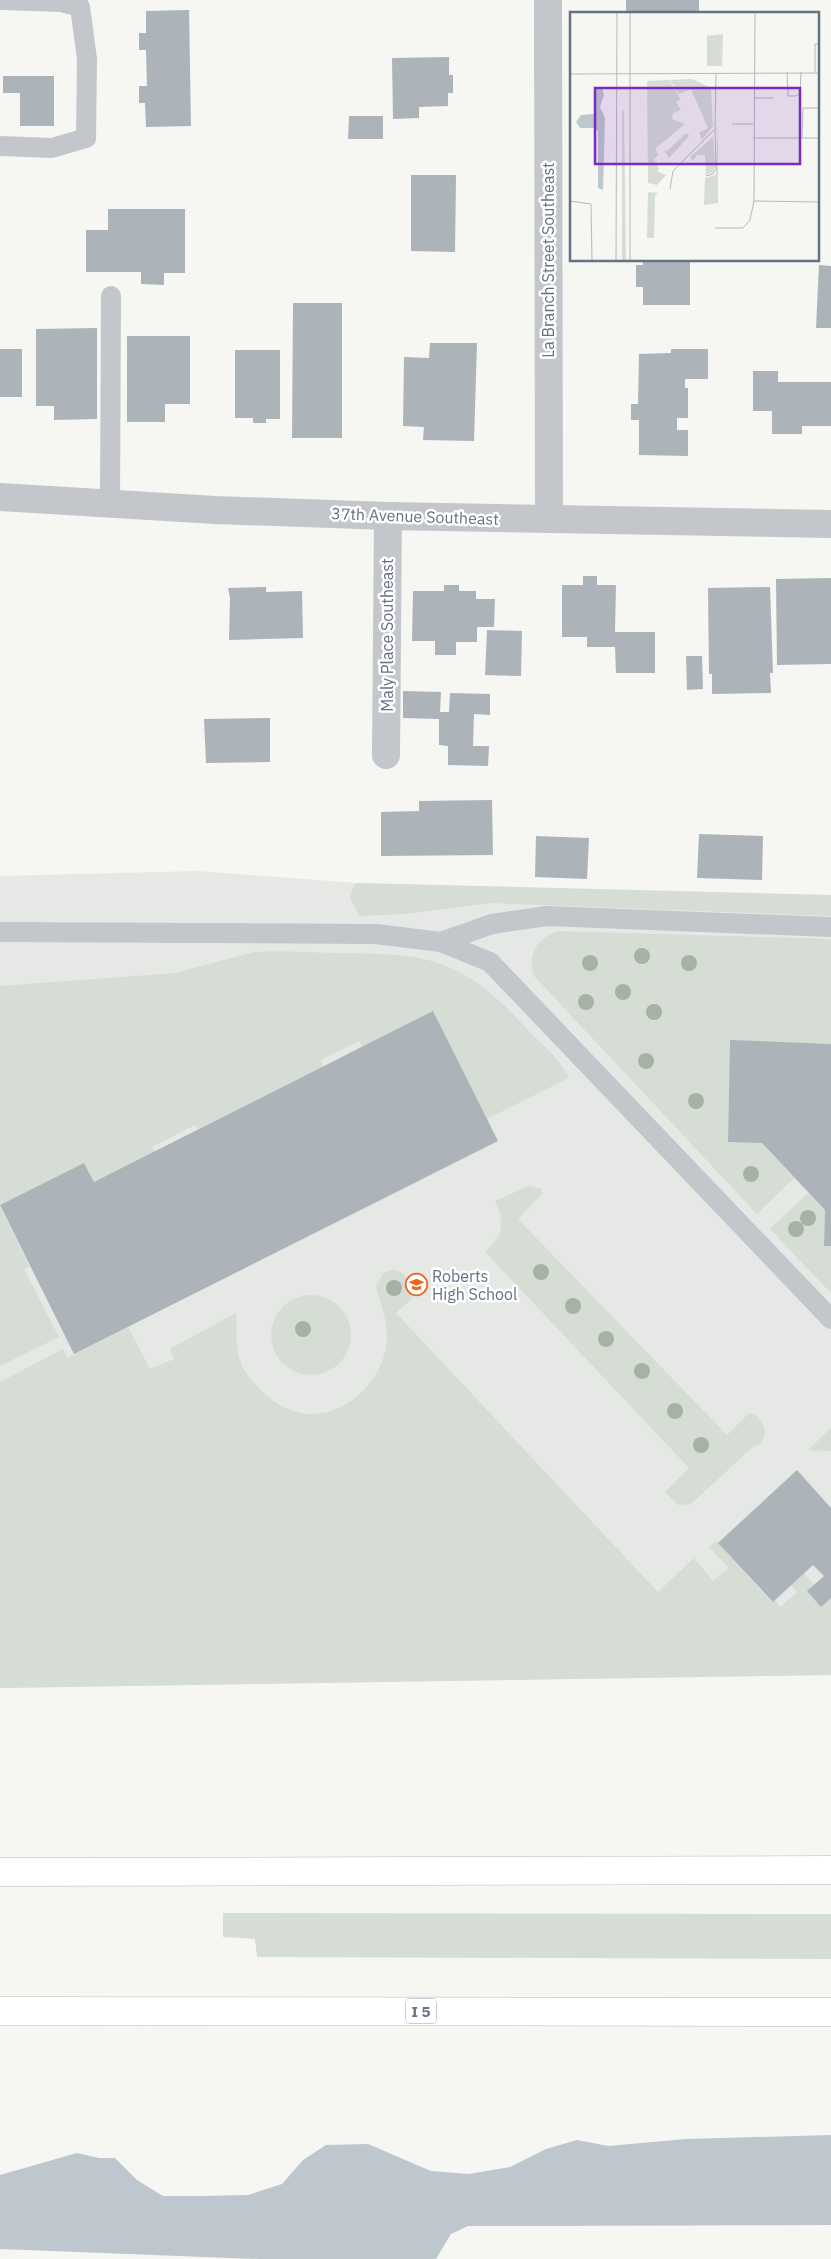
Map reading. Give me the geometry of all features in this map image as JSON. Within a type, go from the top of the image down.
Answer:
[{"type":"highway","points":[[5,1872],[831,1870]]},
{"type":"highway","name":"I 5","points":[[5,2010],[831,2012]]},
{"type":"street","name":"La Branch Street Southeast","points":[[548,0],[549,520]]},
{"type":"street","name":"37th Avenue Southeast","points":[[0,497],[225,510],[388,516],[831,524]]},
{"type":"street","name":"Maly Place Southeast","points":[[386,755],[388,516]]},
{"type":"lane","points":[[0,146],[52,148],[86,138],[87,79],[87,59],[80,8],[62,2],[2,0]]},
{"type":"lane","points":[[110,503],[111,296]]},
{"type":"lane","points":[[441,942],[492,924],[547,916],[831,927]]},
{"type":"lane","points":[[0,932],[376,934],[441,942],[490,962],[831,1319]]},
{"type":"shaded area","name":"Roberts High School","points":[[198,871],[357,883],[831,896],[831,1675],[0,1688],[0,876]]},
{"type":"shaded area","points":[[357,883],[831,895],[831,916],[490,903],[405,914],[360,916],[350,899],[352,890]]},
{"type":"shaded area","points":[[558,931],[831,939],[831,1044],[730,1041],[728,1142],[762,1143],[794,1178],[757,1214],[534,976],[532,961],[536,948],[544,938]]},
{"type":"shaded area","points":[[254,952],[399,955],[415,957],[446,966],[461,973],[496,998],[556,1059],[569,1078],[487,1119],[433,1011],[363,1047],[359,1041],[321,1060],[323,1066],[198,1129],[195,1125],[152,1147],[155,1152],[94,1182],[84,1163],[0,1205],[0,986],[175,973]]},
{"type":"shaded area","points":[[529,1186],[541,1189],[542,1194],[518,1219],[727,1435],[748,1414],[753,1413],[760,1420],[765,1432],[759,1445],[755,1445],[691,1504],[678,1505],[665,1492],[689,1468],[485,1252],[496,1240],[501,1228],[500,1216],[495,1201]]},
{"type":"shaded area","points":[[808,1193],[825,1210],[824,1246],[831,1246],[831,1293],[770,1229]]},
{"type":"shaded area","points":[[0,1207],[29,1266],[24,1269],[59,1337],[0,1366]]},
{"type":"shaded area","points":[[391,1270],[403,1274],[413,1285],[414,1289],[412,1298],[396,1313],[658,1592],[694,1558],[713,1581],[729,1568],[709,1547],[716,1541],[772,1602],[775,1600],[780,1607],[797,1592],[791,1585],[804,1573],[814,1585],[807,1591],[821,1607],[831,1598],[831,1675],[0,1688],[0,1382],[63,1349],[67,1358],[128,1327],[150,1369],[174,1359],[170,1349],[236,1313],[238,1353],[244,1369],[253,1382],[273,1400],[291,1411],[312,1414],[328,1412],[343,1406],[356,1397],[368,1386],[377,1373],[387,1342],[387,1328],[376,1286],[383,1273]]},
{"type":"shaded area","points":[[303,1295],[319,1295],[340,1306],[351,1327],[351,1343],[340,1364],[319,1375],[303,1375],[289,1369],[277,1357],[271,1343],[271,1327],[277,1313],[289,1301]]},
{"type":"shaded area","points":[[831,1428],[831,1451],[808,1450]]},
{"type":"shaded area","points":[[223,1913],[831,1914],[831,1959],[257,1957],[255,1939],[223,1937]]},
{"type":"shaded area","points":[[831,2135],[831,2225],[468,2226],[451,2234],[436,2259],[259,2259],[0,2249],[0,2175],[77,2153],[99,2158],[115,2158],[137,2180],[163,2196],[248,2195],[282,2184],[303,2160],[326,2145],[368,2144],[431,2171],[469,2174],[510,2167],[546,2149],[577,2140],[608,2146],[686,2139]]},
{"type":"building","points":[[626,0],[699,0],[699,12],[626,12]]},
{"type":"building","points":[[189,10],[191,126],[146,127],[145,103],[139,103],[139,86],[147,86],[146,50],[139,50],[139,33],[146,33],[146,11]]},
{"type":"building","points":[[449,57],[449,75],[453,75],[453,93],[448,93],[448,106],[419,107],[419,118],[393,119],[392,58]]},
{"type":"building","points":[[3,76],[54,76],[54,126],[20,126],[20,93],[3,93]]},
{"type":"building","points":[[349,116],[383,116],[383,139],[348,139]]},
{"type":"building","points":[[411,175],[456,175],[455,252],[411,251]]},
{"type":"building","points":[[108,209],[185,209],[185,273],[164,273],[164,285],[141,284],[141,272],[86,272],[86,230],[108,230]]},
{"type":"building","points":[[643,261],[690,261],[690,305],[643,305],[643,287],[636,287],[636,265],[643,265]]},
{"type":"building","points":[[819,265],[831,266],[831,328],[816,328]]},
{"type":"building","points":[[293,303],[342,303],[342,438],[292,438]]},
{"type":"building","points":[[97,328],[97,419],[54,420],[54,406],[36,406],[36,329]]},
{"type":"building","points":[[127,336],[190,336],[190,404],[165,404],[165,422],[127,422]]},
{"type":"building","points":[[430,343],[477,343],[474,441],[423,440],[424,427],[403,426],[404,357],[429,358]]},
{"type":"building","points":[[0,349],[22,349],[22,397],[0,397]]},
{"type":"building","points":[[671,349],[708,349],[708,379],[685,379],[685,388],[688,388],[688,418],[677,418],[677,430],[688,430],[688,456],[639,455],[639,420],[631,420],[631,404],[638,404],[639,354],[671,353]]},
{"type":"building","points":[[235,350],[280,350],[280,419],[266,419],[266,423],[253,423],[253,418],[235,418]]},
{"type":"building","points":[[753,371],[778,371],[778,382],[831,382],[831,426],[802,426],[802,434],[772,434],[772,411],[753,411]]},
{"type":"building","points":[[583,576],[597,576],[597,585],[616,585],[615,632],[655,632],[655,673],[616,673],[615,647],[587,647],[587,637],[562,637],[562,585],[583,585]]},
{"type":"building","points":[[831,578],[831,664],[777,665],[776,579]]},
{"type":"building","points":[[444,585],[459,585],[459,591],[476,591],[476,599],[495,599],[494,627],[477,627],[477,642],[456,642],[456,655],[435,655],[435,641],[412,641],[413,591],[444,591]]},
{"type":"building","points":[[266,587],[266,592],[302,591],[303,638],[229,640],[230,598],[228,588]]},
{"type":"building","points":[[770,587],[773,673],[770,673],[771,693],[712,694],[712,674],[709,674],[708,588]]},
{"type":"building","points":[[487,630],[522,631],[521,676],[485,675]]},
{"type":"building","points":[[686,656],[702,656],[703,689],[687,690]]},
{"type":"building","points":[[403,691],[441,692],[440,712],[449,712],[450,693],[490,694],[490,715],[474,714],[473,746],[489,746],[488,766],[448,765],[448,746],[439,745],[439,719],[403,718]]},
{"type":"building","points":[[270,718],[270,762],[206,763],[204,719]]},
{"type":"building","points":[[492,800],[493,855],[381,856],[381,812],[419,811],[419,801]]},
{"type":"building","points":[[699,834],[763,836],[762,880],[697,878]]},
{"type":"building","points":[[536,836],[589,838],[587,879],[535,877]]},
{"type":"building","points":[[433,1011],[498,1141],[74,1354],[0,1205],[84,1163],[94,1182]]},
{"type":"building","points":[[730,1040],[831,1044],[831,1246],[824,1246],[825,1210],[762,1143],[728,1142]]},
{"type":"building","points":[[797,1470],[831,1508],[831,1598],[821,1607],[807,1591],[824,1576],[813,1565],[773,1602],[718,1543]]},
{"type":"place","name":"Roberts High School","points":[[416,1285]]}]
